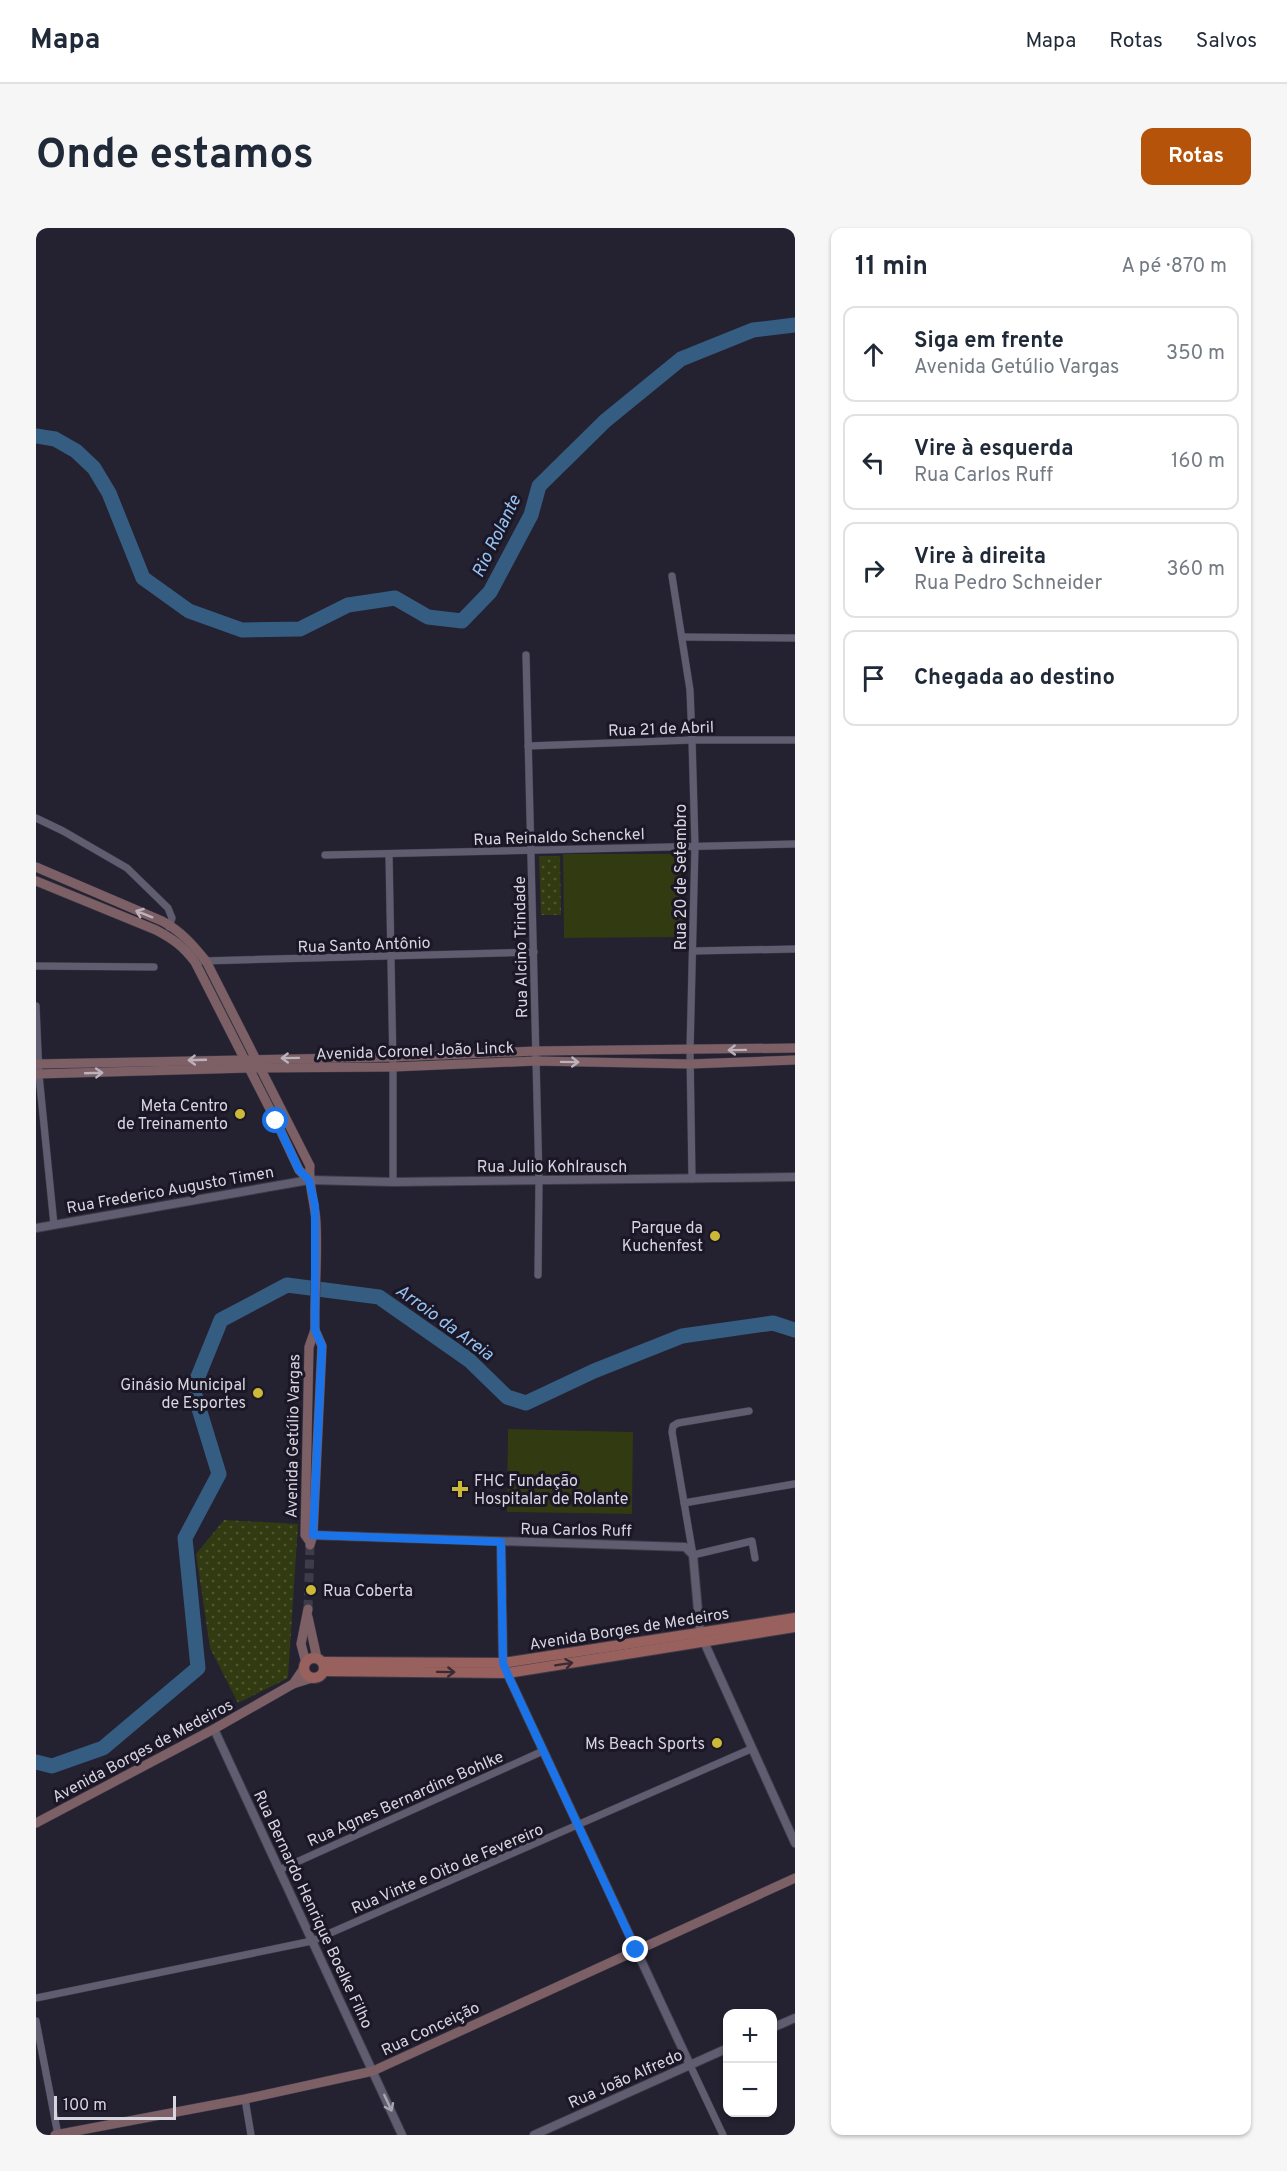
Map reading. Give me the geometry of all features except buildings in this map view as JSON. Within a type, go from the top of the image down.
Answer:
[{"type":"main road","name":"Avenida Getúlio Vargas","points":[[36,867],[171,926],[193,944],[206,961],[249,1068],[310,1166],[309,1180],[315,1206],[315,1330],[322,1346],[309,1539]]},
{"type":"main road","name":"Avenida Getúlio Vargas","points":[[36,881],[164,934],[184,948],[224,1007],[258,1064],[280,1119]]},
{"type":"main road","name":"Avenida Coronel João Linck","points":[[38,1064],[249,1068],[258,1064],[393,1062],[795,1048]]},
{"type":"main road","name":"Avenida Coronel João Linck","points":[[536,1056],[690,1064],[795,1060]]},
{"type":"main road","name":"Avenida Coronel João Linck","points":[[38,1075],[244,1058],[258,1064]]},
{"type":"main road","name":"Avenida Getúlio Vargas","points":[[309,1539],[309,1347],[315,1330]]},
{"type":"main road","points":[[308,1420],[318,1422]]},
{"type":"main road","points":[[293,1684],[319,1677],[321,1664],[308,1612],[302,1644],[306,1674],[312,1678]]},
{"type":"main road","name":"Avenida Borges de Medeiros","points":[[321,1664],[505,1668],[746,1630],[795,1618]]},
{"type":"main road","name":"Avenida Borges de Medeiros","points":[[746,1630],[795,1627]]},
{"type":"main road","points":[[293,1684],[311,1658],[321,1664]]},
{"type":"main road","name":"Avenida Borges de Medeiros","points":[[36,1823],[214,1729],[293,1684]]},
{"type":"main road","name":"Rua Conceição","points":[[56,2135],[244,2099],[373,2071],[795,1878]]},
{"type":"street","name":"Rua 20 de Setembro","points":[[672,576],[690,690],[692,740],[695,845],[690,1051],[692,1179]]},
{"type":"street","points":[[682,637],[795,638]]},
{"type":"street","name":"Rua Alcino Trindade","points":[[526,655],[539,1181],[538,1275]]},
{"type":"street","name":"Rua 21 de Abril","points":[[528,746],[692,740],[795,741]]},
{"type":"street","points":[[36,818],[127,868],[168,909],[172,918],[171,926],[164,934]]},
{"type":"street","name":"Rua Reinaldo Schenckel","points":[[325,855],[795,844]]},
{"type":"street","points":[[389,854],[393,1182]]},
{"type":"street","points":[[693,951],[795,949]]},
{"type":"street","name":"Rua Santo Antônio","points":[[195,962],[534,952]]},
{"type":"street","points":[[36,966],[154,967]]},
{"type":"street","points":[[36,1006],[38,1075],[54,1225]]},
{"type":"street","name":"Rua Julio Kohlrausch","points":[[309,1180],[393,1182],[795,1177]]},
{"type":"street","name":"Rua Frederico Augusto Timen","points":[[36,1228],[309,1180]]},
{"type":"street","points":[[749,1411],[678,1423],[673,1426],[672,1431],[693,1555],[702,1637],[795,1843]]},
{"type":"street","points":[[684,1503],[794,1484]]},
{"type":"street","name":"Rua Carlos Ruff","points":[[309,1539],[678,1546],[685,1547],[693,1555]]},
{"type":"street","points":[[693,1555],[752,1541],[755,1558]]},
{"type":"street","points":[[501,1542],[505,1668],[723,2135]]},
{"type":"street","name":"Rua Bernardo Henrique Boelke Filho","points":[[214,1729],[402,2135]]},
{"type":"street","name":"Rua Vinte e Oito de Fevereiro","points":[[36,1998],[312,1941],[751,1749]]},
{"type":"street","name":"Rua Agnes Bernardine Bohlke","points":[[279,1870],[543,1751]]},
{"type":"street","points":[[777,2026],[795,2018]]},
{"type":"street","points":[[36,2021],[56,2135]]},
{"type":"street","name":"Rua João Alfredo","points":[[534,2135],[723,2050]]},
{"type":"street","points":[[244,2099],[251,2135]]},
{"type":"green space","points":[[563,854],[683,854],[684,937],[564,938]]},
{"type":"green space","points":[[539,856],[560,856],[561,915],[541,915]]},
{"type":"green space","points":[[508,1429],[633,1432],[632,1514],[507,1512]]},
{"type":"green space","points":[[224,1520],[298,1524],[288,1678],[238,1703],[210,1648],[196,1554]]},
{"type":"waterway","name":"Rio Rolante","points":[[36,436],[55,439],[76,451],[94,468],[109,493],[143,578],[189,611],[242,630],[300,629],[348,605],[395,598],[428,617],[462,621],[490,592],[531,515],[539,486],[605,421],[681,359],[753,330],[795,325]]},
{"type":"waterway","name":"Arroio da Areia","points":[[36,1762],[52,1766],[103,1748],[198,1668],[185,1538],[219,1474],[193,1389],[221,1320],[287,1285],[379,1297],[469,1360],[507,1397],[526,1403],[594,1371],[682,1336],[773,1323],[795,1330]]},
{"type":"tunnel","points":[[308,1609],[310,1545]]},
{"type":"place","name":"Meta Centro de Treinamento","points":[[240,1114]]},
{"type":"place","name":"Parque da Kuchenfest","points":[[715,1236]]},
{"type":"place","name":"Ginásio Municipal de Esportes","points":[[258,1393]]},
{"type":"place","name":"FHC Fundação Hospitalar de Rolante","points":[[460,1489]]},
{"type":"place","name":"Rua Coberta","points":[[311,1590]]},
{"type":"place","name":"Ms Beach Sports","points":[[717,1743]]},
{"type":"route","points":[[276,1121],[299,1170],[309,1180],[317,1224],[314,1306],[315,1330],[322,1346],[313,1535],[501,1542],[503,1663],[636,1950]]}]
